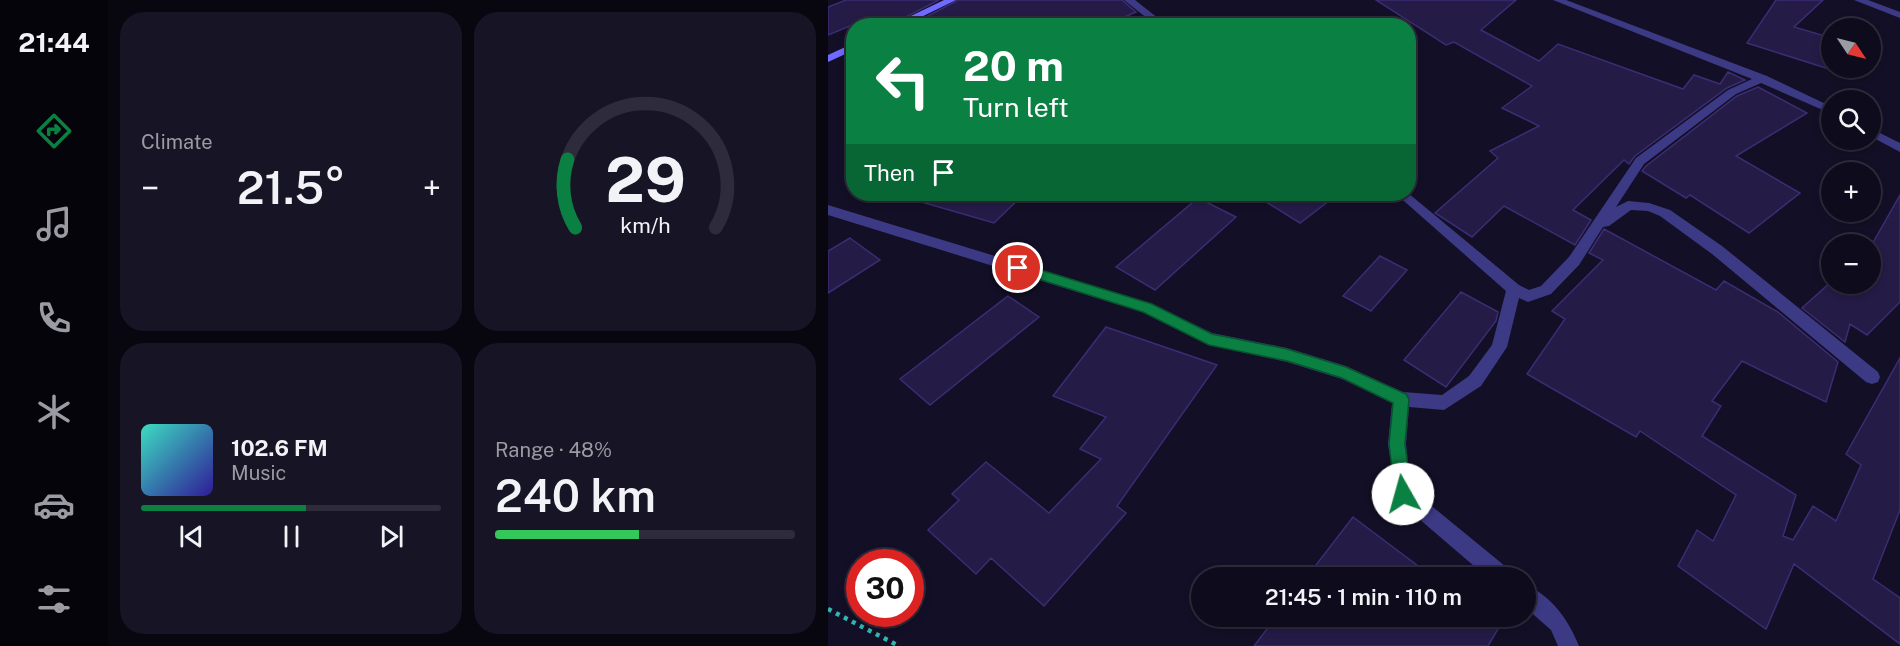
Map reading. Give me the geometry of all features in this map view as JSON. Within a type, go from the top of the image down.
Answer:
[{"type":"street","points":[[912,18],[951,0]]},
{"type":"street","points":[[1129,0],[1153,18]]},
{"type":"street","points":[[1558,0],[1763,78],[1821,106]]},
{"type":"street","points":[[1859,0],[1900,15]]},
{"type":"street","points":[[828,59],[846,50]]},
{"type":"street","points":[[1410,201],[1514,289],[1528,296],[1546,290],[1574,261],[1640,161],[1732,92],[1763,78]]},
{"type":"street","points":[[1881,137],[1900,148]]},
{"type":"street","points":[[1596,228],[1628,205],[1649,207],[1665,213],[1717,250],[1872,377]]},
{"type":"street","points":[[828,210],[1147,308],[1209,339],[1287,355],[1346,373],[1401,399],[1444,403],[1475,381],[1499,347],[1514,289]]},
{"type":"street","points":[[1401,399],[1397,444],[1403,494],[1491,567]]},
{"type":"street","points":[[1536,604],[1558,623],[1569,646]]},
{"type":"path","points":[[828,609],[899,646]]},
{"type":"building","points":[[846,0],[939,0],[904,18],[846,18],[846,28],[828,35],[828,7]]},
{"type":"building","points":[[958,0],[1122,0],[1136,12],[1122,18],[924,18]]},
{"type":"building","points":[[1376,0],[1516,0],[1481,30],[1539,61],[1558,44],[1683,89],[1694,75],[1720,84],[1728,72],[1745,80],[1727,88],[1635,156],[1629,164],[1624,160],[1573,210],[1591,220],[1575,245],[1504,206],[1472,237],[1435,213],[1498,158],[1490,151],[1539,126],[1502,108],[1532,86],[1454,42],[1446,45],[1416,26],[1416,18],[1404,18]]},
{"type":"building","points":[[1776,0],[1823,0],[1794,27],[1821,35],[1821,67],[1747,43]]},
{"type":"building","points":[[1758,87],[1807,113],[1736,156],[1800,193],[1749,233],[1690,195],[1686,198],[1642,171],[1737,96]]},
{"type":"building","points":[[1900,195],[1900,302],[1867,335],[1850,324],[1845,342],[1802,308],[1821,291],[1821,294],[1881,294],[1881,234],[1878,234]]},
{"type":"building","points":[[918,201],[1017,201],[994,223]]},
{"type":"building","points":[[1194,201],[1204,201],[1236,217],[1155,290],[1116,267]]},
{"type":"building","points":[[1264,201],[1329,201],[1300,223]]},
{"type":"building","points":[[1604,229],[1716,290],[1724,281],[1778,312],[1838,362],[1826,402],[1742,361],[1712,401],[1721,406],[1702,436],[1796,495],[1783,536],[1793,540],[1813,506],[1836,521],[1861,465],[1846,454],[1900,358],[1900,510],[1873,579],[1900,598],[1900,644],[1794,564],[1766,629],[1678,566],[1697,530],[1713,541],[1736,495],[1640,431],[1636,437],[1527,374],[1565,319],[1552,311],[1603,260],[1589,253]]},
{"type":"building","points":[[850,238],[880,260],[828,293],[828,251]]},
{"type":"building","points":[[1380,256],[1407,270],[1371,311],[1343,296]]},
{"type":"building","points":[[1461,292],[1498,312],[1496,321],[1446,387],[1404,360]]},
{"type":"building","points":[[1008,296],[1039,317],[930,405],[900,379]]},
{"type":"building","points":[[1106,327],[1217,365],[1117,506],[1126,513],[1044,606],[991,558],[976,574],[928,530],[959,500],[952,494],[986,462],[1049,513],[1101,459],[1080,449],[1106,417],[1053,396]]},
{"type":"building","points":[[1353,517],[1418,566],[1417,567],[1314,567]]},
{"type":"building","points":[[1269,627],[1495,627],[1498,629],[1488,646],[1254,646]]},
{"type":"route","points":[[1018,268],[1147,308],[1209,339],[1287,355],[1346,373],[1401,399],[1397,444],[1403,494]]}]
